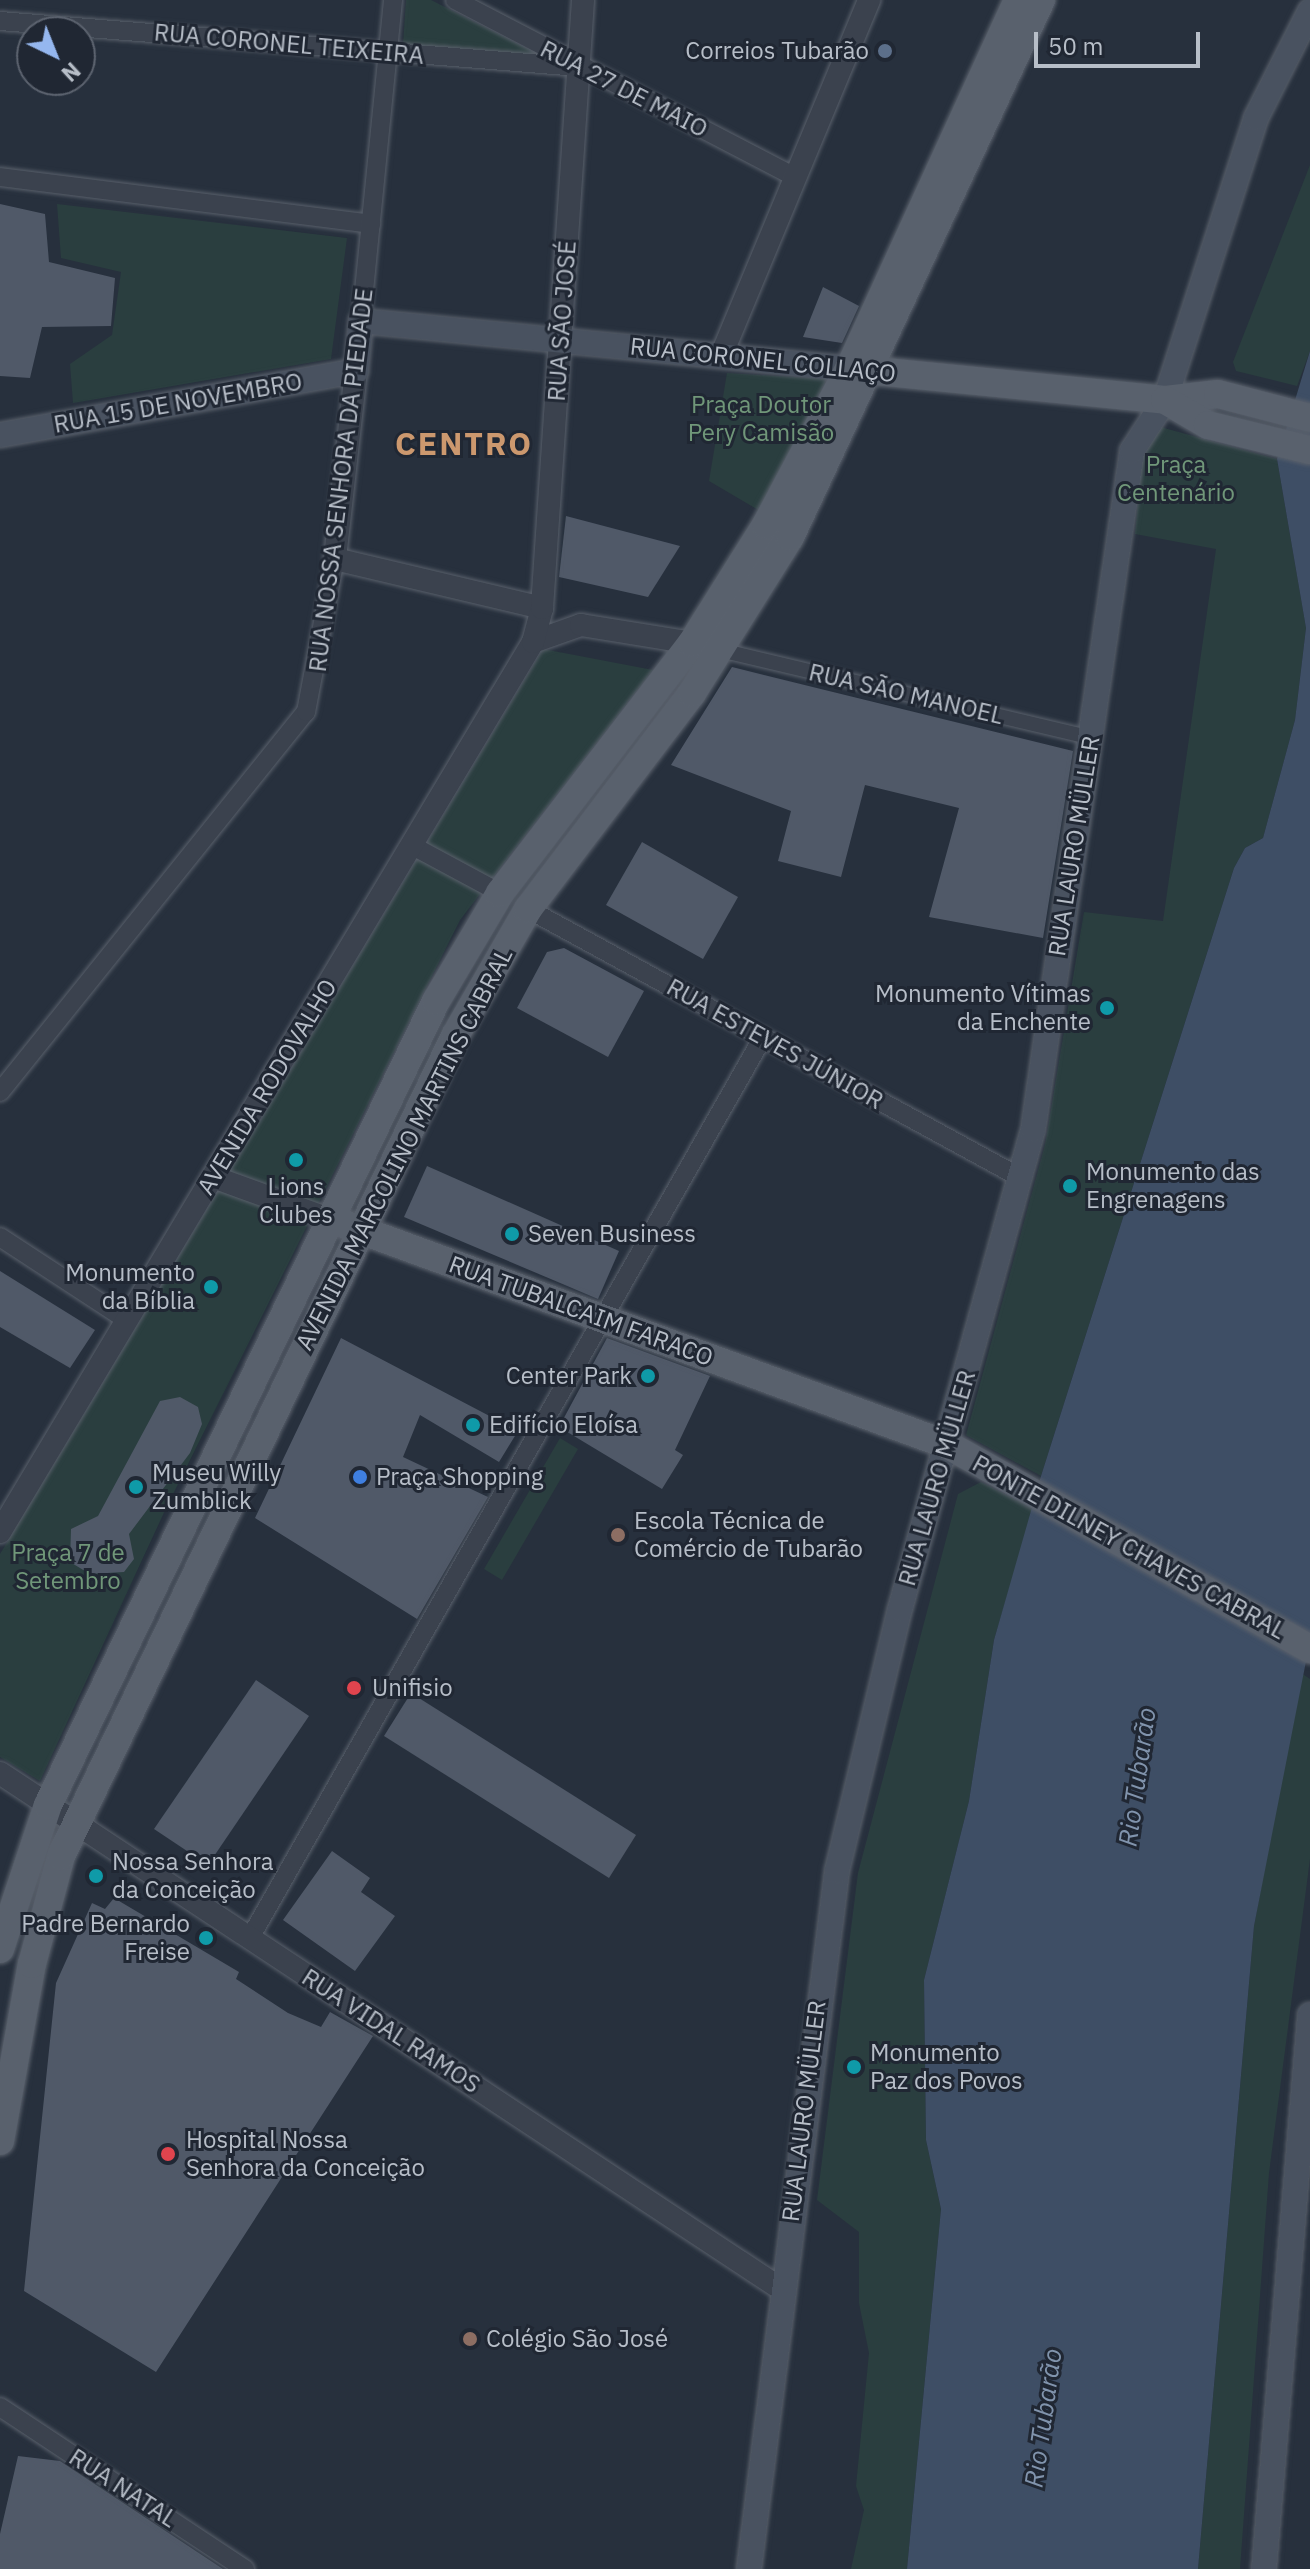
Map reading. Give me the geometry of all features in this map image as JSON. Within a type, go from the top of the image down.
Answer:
[{"type":"main road","name":"AVENIDA MARCOLINO MARTINS CABRAL","points":[[0,2141],[32,1964],[76,1823],[482,982],[528,909],[720,650],[790,537],[1018,0]]},
{"type":"main road","name":"AVENIDA MARCOLINO MARTINS CABRAL","points":[[0,1949],[48,1805],[436,1001],[500,893],[692,643],[860,370],[1041,0]]},
{"type":"main road","name":"RUA LAURO MÜLLER","points":[[749,2569],[781,2289],[837,1871],[1021,1178],[1091,738],[1132,451],[1165,400],[1256,118],[1310,11]]},
{"type":"main road","name":"RUA CORONEL COLLAÇO","points":[[361,321],[1165,400]]},
{"type":"main road","name":"RUA NOSSA SENHORA DA PIEDADE","points":[[356,371],[361,321]]},
{"type":"main road","name":"RUA 15 DE NOVEMBRO","points":[[0,435],[356,371]]},
{"type":"main road","points":[[1165,400],[1218,394],[1310,418]]},
{"type":"main road","points":[[1165,400],[1208,425],[1310,450]]},
{"type":"main road","name":"RUA TUBALCAIM FARACO","points":[[332,1220],[948,1445]]},
{"type":"main road","name":"PONTE DILNEY CHAVES CABRAL","points":[[948,1445],[1310,1649]]},
{"type":"main road","points":[[1264,2569],[1303,2144],[1310,2015]]},
{"type":"street","name":"RUA NOSSA SENHORA DA PIEDADE","points":[[361,321],[393,0]]},
{"type":"street","name":"RUA 27 DE MAIO","points":[[455,0],[795,177]]},
{"type":"street","name":"RUA SÃO JOSÉ","points":[[533,642],[542,608],[583,0]]},
{"type":"street","points":[[721,356],[869,0]]},
{"type":"street","name":"RUA CORONEL TEIXEIRA","points":[[0,21],[579,67]]},
{"type":"street","points":[[0,177],[371,224]]},
{"type":"street","name":"RUA NOSSA SENHORA DA PIEDADE","points":[[0,1092],[306,712],[335,559],[356,371]]},
{"type":"street","points":[[335,559],[542,608]]},
{"type":"street","points":[[533,642],[581,625],[692,643]]},
{"type":"street","name":"AVENIDA RODOVALHO","points":[[0,1532],[533,642]]},
{"type":"street","name":"RUA SÃO MANOEL","points":[[720,650],[1091,738]]},
{"type":"street","points":[[411,845],[500,893]]},
{"type":"street","name":"RUA ESTEVES JÚNIOR","points":[[528,909],[1021,1178]]},
{"type":"street","points":[[250,1938],[763,1037]]},
{"type":"street","name":"RUA TUBALCAIM FARACO","points":[[213,1177],[332,1220]]},
{"type":"street","points":[[0,1237],[127,1320]]},
{"type":"street","name":"RUA VIDAL RAMOS","points":[[0,1773],[781,2289]]},
{"type":"street","name":"RUA NATAL","points":[[0,2407],[245,2569]]},
{"type":"green space","points":[[406,0],[431,0],[540,55],[403,44]]},
{"type":"green space","points":[[1310,165],[1310,351],[1297,386],[1236,371],[1233,362]]},
{"type":"green space","points":[[57,204],[347,238],[331,359],[73,403],[70,364],[112,335],[121,272],[61,258]]},
{"type":"green space","name":"Praça Doutor Pery Camisão","points":[[727,373],[827,379],[760,511],[709,481]]},
{"type":"green space","name":"Praça Centenário","points":[[1157,426],[1277,459],[1306,628],[1295,720],[1263,838],[1245,848],[1234,868],[1041,1476],[966,1435],[1045,1145],[1084,912],[1163,921],[1216,549],[1135,534],[1141,463]]},
{"type":"green space","name":"Praça 7 de Setembro","points":[[543,649],[653,670],[460,920],[167,1506],[40,1781],[0,1757],[0,1554]]},
{"type":"green space","points":[[560,1438],[578,1449],[502,1580],[484,1569]]},
{"type":"green space","points":[[981,1482],[1033,1508],[994,1640],[969,1801],[924,1980],[926,2140],[941,2209],[907,2569],[851,2569],[864,2510],[856,2486],[869,2353],[859,2303],[859,2232],[817,2200],[858,1873],[958,1494]]},
{"type":"green space","points":[[1301,1673],[1310,1679],[1310,1859],[1269,2173],[1240,2569],[1198,2569],[1254,1926]]},
{"type":"water","name":"Rio Tubarão","points":[[1310,351],[1310,1641],[1254,1926],[1198,2569],[907,2569],[941,2209],[926,2140],[924,1980],[969,1801],[994,1640],[1041,1476],[1234,868],[1245,848],[1263,838],[1295,720],[1306,628],[1277,459]]},
{"type":"building","points":[[0,204],[45,214],[49,262],[115,278],[111,326],[42,327],[30,378],[0,376]]},
{"type":"building","points":[[823,287],[859,306],[842,343],[803,337]]},
{"type":"building","points":[[566,516],[680,546],[648,597],[559,577]]},
{"type":"building","points":[[732,667],[1073,751],[1043,938],[929,917],[959,808],[865,785],[841,877],[778,861],[791,811],[671,765]]},
{"type":"building","points":[[642,842],[738,897],[703,959],[606,905]]},
{"type":"building","points":[[564,948],[644,991],[608,1057],[517,1008],[547,952]]},
{"type":"building","name":"Seven Business","points":[[427,1166],[619,1251],[598,1299],[404,1217]]},
{"type":"building","points":[[0,1271],[95,1330],[70,1368],[0,1327]]},
{"type":"building","name":"Praça Shopping","points":[[341,1338],[518,1431],[499,1462],[420,1415],[403,1457],[488,1497],[417,1619],[255,1518]]},
{"type":"building","points":[[607,1338],[710,1376],[675,1450],[683,1455],[662,1489],[559,1427]]},
{"type":"building","name":"Museu Willy Zumblick","points":[[180,1397],[198,1407],[202,1424],[190,1453],[129,1534],[134,1559],[124,1572],[90,1574],[70,1562],[71,1529],[98,1516],[160,1401]]},
{"type":"building","points":[[256,1680],[309,1716],[208,1865],[154,1829]]},
{"type":"building","points":[[411,1693],[636,1835],[609,1878],[384,1736]]},
{"type":"building","points":[[332,1851],[370,1878],[361,1892],[395,1916],[355,1971],[283,1920]]},
{"type":"building","name":"Hospital Nossa Senhora da Conceição","points":[[114,1898],[239,1972],[236,1979],[288,2013],[321,2027],[330,2012],[373,2036],[156,2372],[24,2291],[56,1983],[92,1903],[105,1909]]},
{"type":"building","points":[[18,2456],[60,2461],[223,2569],[0,2569],[0,2534]]},
{"type":"place","name":"Correios Tubarão","points":[[885,51]]},
{"type":"place","name":"Monumento Vítimas da Enchente","points":[[1107,1008]]},
{"type":"place","name":"Lions Clubes","points":[[296,1160]]},
{"type":"place","name":"Monumento das Engrenagens","points":[[1070,1186]]},
{"type":"place","name":"Seven Business","points":[[512,1234]]},
{"type":"place","name":"Monumento da Bíblia","points":[[211,1287]]},
{"type":"place","name":"Center Park","points":[[648,1376]]},
{"type":"place","name":"Edifício Eloísa","points":[[473,1425]]},
{"type":"place","name":"Praça Shopping","points":[[360,1477]]},
{"type":"place","name":"Museu Willy Zumblick","points":[[136,1487]]},
{"type":"place","name":"Escola Técnica de Comércio de Tubarão","points":[[618,1535]]},
{"type":"place","name":"Unifisio","points":[[354,1688]]},
{"type":"place","name":"Nossa Senhora da Conceição","points":[[96,1876]]},
{"type":"place","name":"Padre Bernardo Freise","points":[[206,1938]]},
{"type":"place","name":"Monumento Paz dos Povos","points":[[854,2067]]},
{"type":"place","name":"Hospital Nossa Senhora da Conceição","points":[[168,2154]]},
{"type":"place","name":"Colégio São José","points":[[470,2339]]},
{"type":"district","name":"CENTRO","points":[[464,443]]}]
